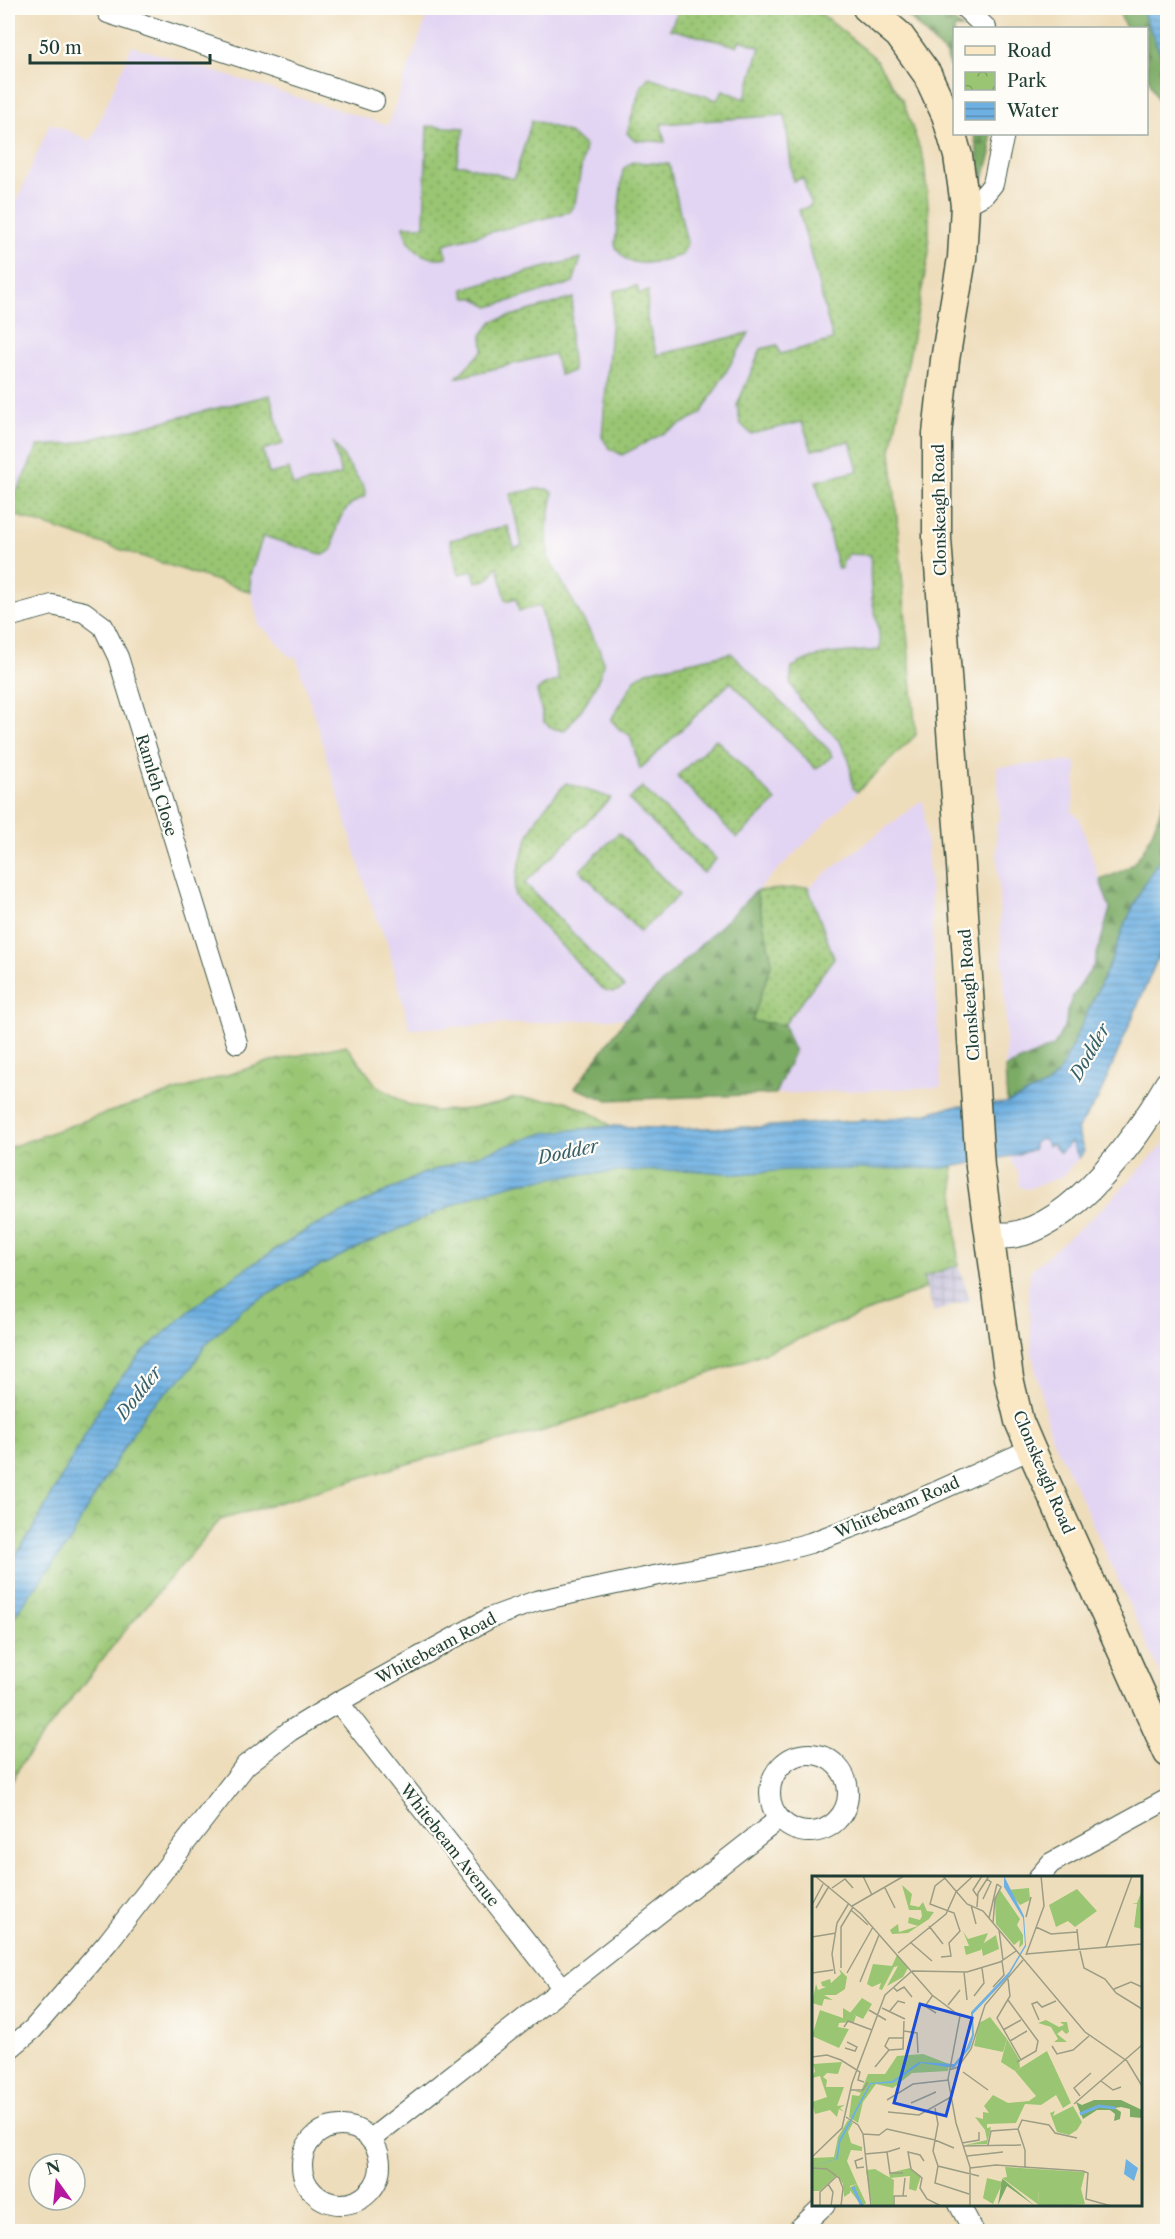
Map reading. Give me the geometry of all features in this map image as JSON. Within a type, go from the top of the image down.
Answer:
[{"type":"main road","name":"Clonskeagh Road","points":[[867,8],[899,35],[927,74],[946,115],[958,156],[965,205],[962,258],[945,360],[938,434],[937,539],[962,866],[980,1167],[1009,1378],[1019,1421],[1167,1753]]},
{"type":"street","points":[[109,8],[108,13],[374,101]]},
{"type":"street","points":[[965,8],[985,27]]},
{"type":"street","points":[[965,205],[984,195],[993,184],[1004,135]]},
{"type":"street","name":"Ramleh Close","points":[[8,617],[52,606],[84,612],[103,626],[118,657],[237,1043]]},
{"type":"street","points":[[989,1236],[1014,1235],[1033,1228],[1058,1214],[1081,1197],[1143,1124],[1167,1084]]},
{"type":"street","name":"Whitebeam Road","points":[[8,2050],[33,2029],[108,1942],[246,1765],[290,1731],[338,1702],[499,1614],[536,1601],[763,1556],[810,1543],[889,1513],[1031,1449]]},
{"type":"street","name":"Whitebeam Avenue","points":[[338,1702],[562,1987]]},
{"type":"street","points":[[808,1753],[832,1761],[839,1767],[848,1785],[847,1806],[835,1824],[815,1833],[795,1830],[778,1819],[770,1801],[772,1779],[786,1761],[808,1753]]},
{"type":"street","points":[[1040,1876],[1051,1863],[1167,1799]]},
{"type":"street","points":[[371,2139],[778,1819]]},
{"type":"street","points":[[334,2126],[348,2126],[361,2130],[371,2139],[378,2149],[381,2161],[380,2174],[368,2195],[345,2204],[332,2204],[311,2191],[304,2179],[302,2166],[304,2152],[311,2140],[321,2131],[334,2126]]},
{"type":"street","points":[[796,2232],[824,2206]]},
{"type":"street","points":[[960,2206],[975,2232]]},
{"type":"shaded area","points":[[430,8],[809,8],[820,13],[874,57],[903,101],[924,161],[929,216],[929,253],[891,450],[916,735],[626,1018],[410,1029],[387,942],[372,907],[296,656],[290,657],[268,632],[259,626],[251,592],[8,513],[8,222],[50,123],[91,141],[132,46],[388,125]]},
{"type":"shaded area","points":[[1074,761],[1077,767],[1072,812],[1079,818],[1110,909],[1094,965],[1073,996],[1067,1011],[1066,1023],[1054,1046],[1005,1068],[1006,1013],[996,822],[1000,821],[997,767]]},
{"type":"shaded area","points":[[923,801],[924,809],[930,886],[941,1087],[775,1094],[794,1052],[784,1025],[834,958],[808,887]]},
{"type":"shaded area","points":[[1041,1139],[1048,1145],[1071,1142],[1079,1158],[1061,1177],[1027,1189],[1022,1188],[1019,1186],[1018,1172],[1012,1163],[1011,1156],[1033,1150],[1035,1142]]},
{"type":"shaded area","points":[[1167,1141],[1167,1688],[1051,1436],[1032,1354],[1028,1286],[1031,1270],[1106,1205]]},
{"type":"shaded area","points":[[958,1265],[970,1300],[934,1312],[922,1277]]},
{"type":"green space","points":[[674,8],[809,8],[820,13],[874,57],[903,101],[924,161],[929,216],[929,253],[891,450],[916,735],[857,792],[853,788],[849,760],[840,742],[800,700],[790,682],[792,668],[812,658],[834,653],[880,650],[879,629],[871,593],[871,555],[847,554],[847,559],[843,559],[842,568],[838,569],[816,481],[858,471],[850,441],[812,450],[802,422],[751,434],[740,423],[737,405],[761,349],[777,345],[780,354],[833,340],[799,210],[811,206],[803,178],[793,181],[785,115],[661,124],[665,142],[634,140],[627,133],[641,86],[649,77],[717,100],[723,90],[745,99],[760,47],[740,40],[737,46],[670,29],[677,14]]},
{"type":"green space","points":[[900,8],[937,8],[961,27],[953,27],[953,72],[946,55]]},
{"type":"green space","points":[[1117,8],[1141,8],[1167,69],[1167,122],[1148,77],[1148,27],[1126,27]]},
{"type":"green space","points":[[532,120],[568,132],[585,146],[575,203],[569,212],[444,244],[447,257],[431,258],[418,252],[409,241],[404,226],[424,226],[427,126],[465,128],[456,165],[464,165],[514,179]]},
{"type":"green space","points":[[974,135],[991,135],[991,154],[982,182]]},
{"type":"green space","points":[[633,162],[669,164],[687,243],[682,255],[654,262],[636,262],[628,260],[615,245],[623,169]]},
{"type":"green space","points":[[581,258],[573,283],[489,307],[475,298],[466,298],[463,289]]},
{"type":"green space","points":[[637,286],[639,294],[648,291],[647,319],[657,355],[749,333],[701,414],[622,455],[609,448],[602,437],[614,291]]},
{"type":"green space","points":[[573,298],[570,340],[573,371],[560,375],[554,354],[456,378],[483,350],[482,335],[493,321]]},
{"type":"green space","points":[[270,395],[283,444],[263,450],[269,474],[289,469],[293,486],[341,475],[333,442],[364,487],[366,496],[345,510],[335,532],[333,549],[324,555],[263,536],[250,575],[251,592],[8,513],[8,500],[18,489],[38,446],[72,444]]},
{"type":"green space","points":[[547,489],[553,493],[547,528],[548,557],[599,648],[603,661],[594,688],[576,717],[564,731],[552,728],[544,722],[537,691],[559,680],[540,606],[519,611],[516,598],[506,601],[498,566],[487,580],[476,582],[473,571],[459,574],[450,540],[508,526],[514,548],[522,546],[510,494]]},
{"type":"green space","points":[[731,653],[829,750],[832,756],[816,769],[731,682],[640,769],[630,735],[620,730],[611,720],[635,679],[647,671]]},
{"type":"green space","points":[[716,739],[776,801],[737,838],[677,776]]},
{"type":"green space","points":[[566,783],[611,798],[525,883],[624,987],[615,992],[600,987],[515,896],[518,870],[531,831],[537,818]]},
{"type":"green space","points":[[642,787],[716,859],[703,873],[629,800]]},
{"type":"green space","points":[[1167,789],[1167,847],[1144,884],[1061,1070],[1047,1085],[1007,1103],[1005,1068],[1054,1046],[1066,1023],[1067,1011],[1073,996],[1094,965],[1110,909],[1100,880],[1130,866],[1143,851]]},
{"type":"green space","points":[[619,833],[679,895],[640,932],[580,870]]},
{"type":"green space","points":[[808,887],[834,958],[784,1025],[751,1021],[772,962],[756,891]]},
{"type":"green space","points":[[756,891],[772,962],[752,1021],[784,1025],[794,1052],[775,1094],[607,1100],[575,1088],[626,1018]]},
{"type":"green space","points":[[346,1045],[377,1086],[407,1104],[435,1111],[471,1109],[514,1098],[566,1101],[599,1117],[611,1126],[672,1129],[758,1127],[885,1119],[920,1115],[950,1107],[958,1265],[923,1277],[926,1288],[731,1366],[540,1432],[427,1458],[220,1520],[119,1638],[21,1764],[8,1789],[8,1148],[103,1114],[268,1062]]},
{"type":"water","points":[[1141,8],[1167,8],[1167,69]]},
{"type":"water","name":"Dodder","points":[[1167,847],[1167,936],[1098,1099],[1077,1130],[1084,1151],[1079,1158],[1071,1142],[1060,1153],[1052,1144],[1048,1146],[1041,1139],[1035,1142],[1033,1150],[944,1168],[785,1170],[738,1174],[689,1170],[623,1171],[517,1183],[478,1194],[361,1246],[302,1275],[244,1308],[206,1344],[190,1370],[146,1411],[82,1517],[71,1540],[8,1624],[8,1567],[30,1534],[108,1393],[143,1352],[194,1307],[240,1272],[305,1231],[422,1174],[544,1133],[611,1126],[672,1129],[758,1127],[885,1119],[920,1115],[950,1107],[1007,1103],[1047,1085],[1061,1070],[1144,884]]}]
